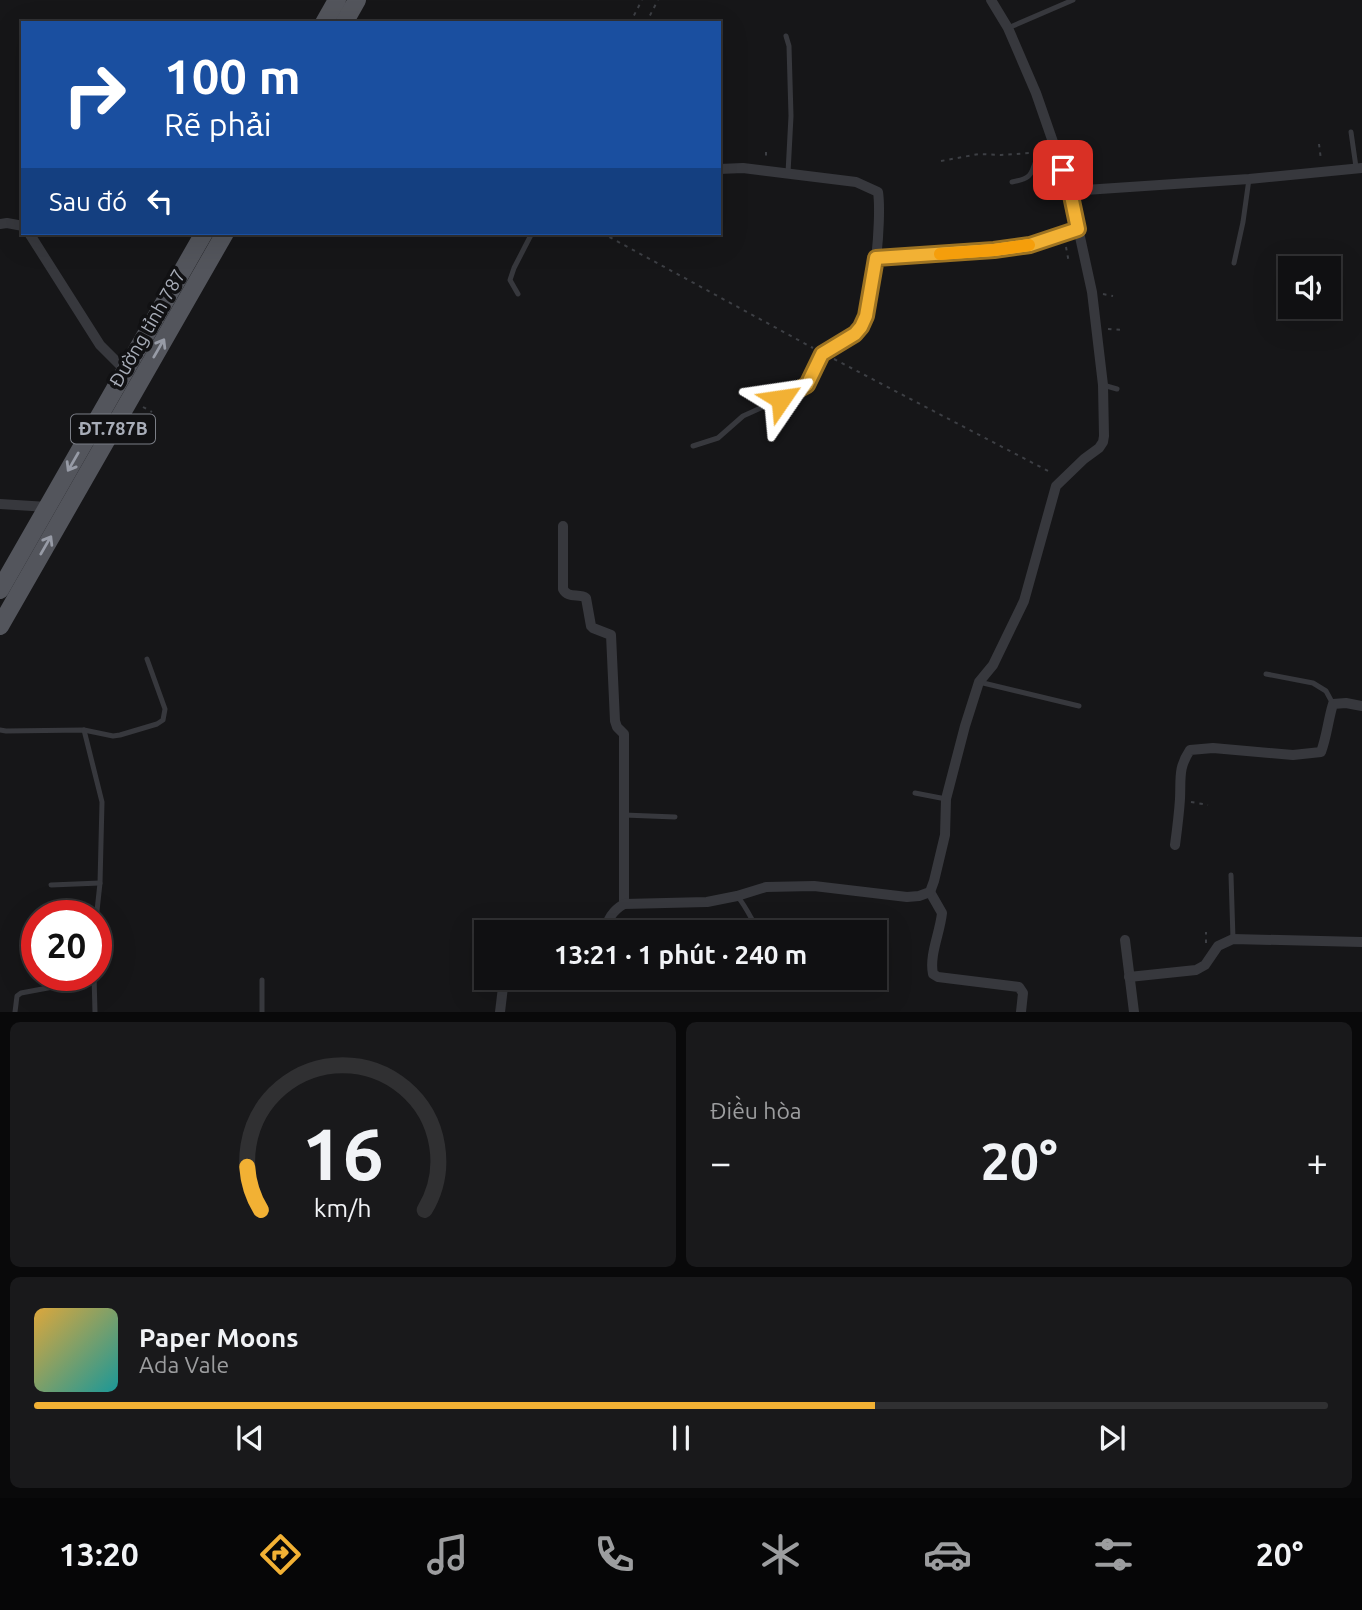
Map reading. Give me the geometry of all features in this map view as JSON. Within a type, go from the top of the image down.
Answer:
[{"type":"main road","points":[[325,21],[337,0]]},
{"type":"main road","points":[[345,21],[357,0]]},
{"type":"main road","name":"Đường tỉnh 787","points":[[0,590],[203,235]]},
{"type":"main road","name":"Đường tỉnh 787","points":[[0,626],[30,587],[224,235]]},
{"type":"street","points":[[991,0],[1008,28],[1036,93],[1070,191],[1092,292],[1103,385],[1103,442],[1056,486],[1024,601],[993,665],[979,682],[946,799],[945,835],[930,892],[942,913],[931,970],[933,974],[1019,987],[1023,990],[1021,1012]]},
{"type":"street","points":[[1070,191],[1249,179],[1359,167]]},
{"type":"street","points":[[721,169],[743,168],[856,182],[878,192],[876,258],[866,316],[855,334],[825,351],[817,364]]},
{"type":"street","points":[[0,224],[21,226]]},
{"type":"street","points":[[876,258],[1030,245],[1078,229]]},
{"type":"street","points":[[30,235],[100,345],[126,370]]},
{"type":"street","points":[[0,503],[48,507]]},
{"type":"street","points":[[563,526],[563,589],[570,595],[584,596],[591,626],[611,635],[615,721],[624,734],[624,904]]},
{"type":"street","points":[[1175,845],[1180,769],[1190,750],[1213,748],[1293,755],[1321,752],[1333,704],[1362,706]]},
{"type":"street","points":[[608,920],[614,910],[624,904],[707,902],[766,887],[814,886],[907,897],[930,892]]},
{"type":"street","points":[[1129,977],[1196,970],[1205,965],[1218,946],[1233,939],[1362,942]]},
{"type":"street","points":[[1125,940],[1134,1012]]},
{"type":"street","points":[[500,1012],[503,990]]},
{"type":"lane","points":[[1008,28],[1073,0]]},
{"type":"lane","points":[[786,36],[789,46],[791,116],[788,173]]},
{"type":"lane","points":[[1351,132],[1359,167]]},
{"type":"lane","points":[[1012,182],[1024,180],[1029,176],[1041,152],[1056,150]]},
{"type":"lane","points":[[1234,263],[1249,179]]},
{"type":"lane","points":[[517,294],[510,280],[531,235]]},
{"type":"lane","points":[[693,446],[718,438],[743,416],[800,390],[807,385],[817,364]]},
{"type":"lane","points":[[1103,385],[1117,389]]},
{"type":"lane","points":[[0,730],[84,730],[113,736],[158,724],[163,720],[164,709],[147,659]]},
{"type":"lane","points":[[1266,674],[1313,683],[1326,691],[1333,704]]},
{"type":"lane","points":[[979,682],[1079,706]]},
{"type":"lane","points":[[84,730],[102,802],[98,900]]},
{"type":"lane","points":[[915,793],[946,799]]},
{"type":"lane","points":[[624,815],[675,817]]},
{"type":"lane","points":[[1231,874],[1233,939]]},
{"type":"lane","points":[[51,885],[100,883]]},
{"type":"lane","points":[[737,896],[748,910],[751,920]]},
{"type":"lane","points":[[262,980],[262,1012]]},
{"type":"lane","points":[[15,1012],[17,996],[32,991]]},
{"type":"lane","points":[[94,991],[95,1012]]},
{"type":"path","points":[[631,21],[642,0]]},
{"type":"path","points":[[647,21],[658,0]]},
{"type":"path","points":[[1319,144],[1322,172]]},
{"type":"path","points":[[941,161],[979,154],[1041,152]]},
{"type":"path","points":[[1064,234],[1069,263]]},
{"type":"path","points":[[1096,328],[1123,330]]},
{"type":"path","points":[[1180,799],[1208,805]]},
{"type":"slow traffic","points":[[940,254],[1029,245]]},
{"type":"route","points":[[781,399],[807,385],[822,354],[855,334],[861,327],[866,316],[876,258],[1030,245],[1078,229],[1063,170]]}]
